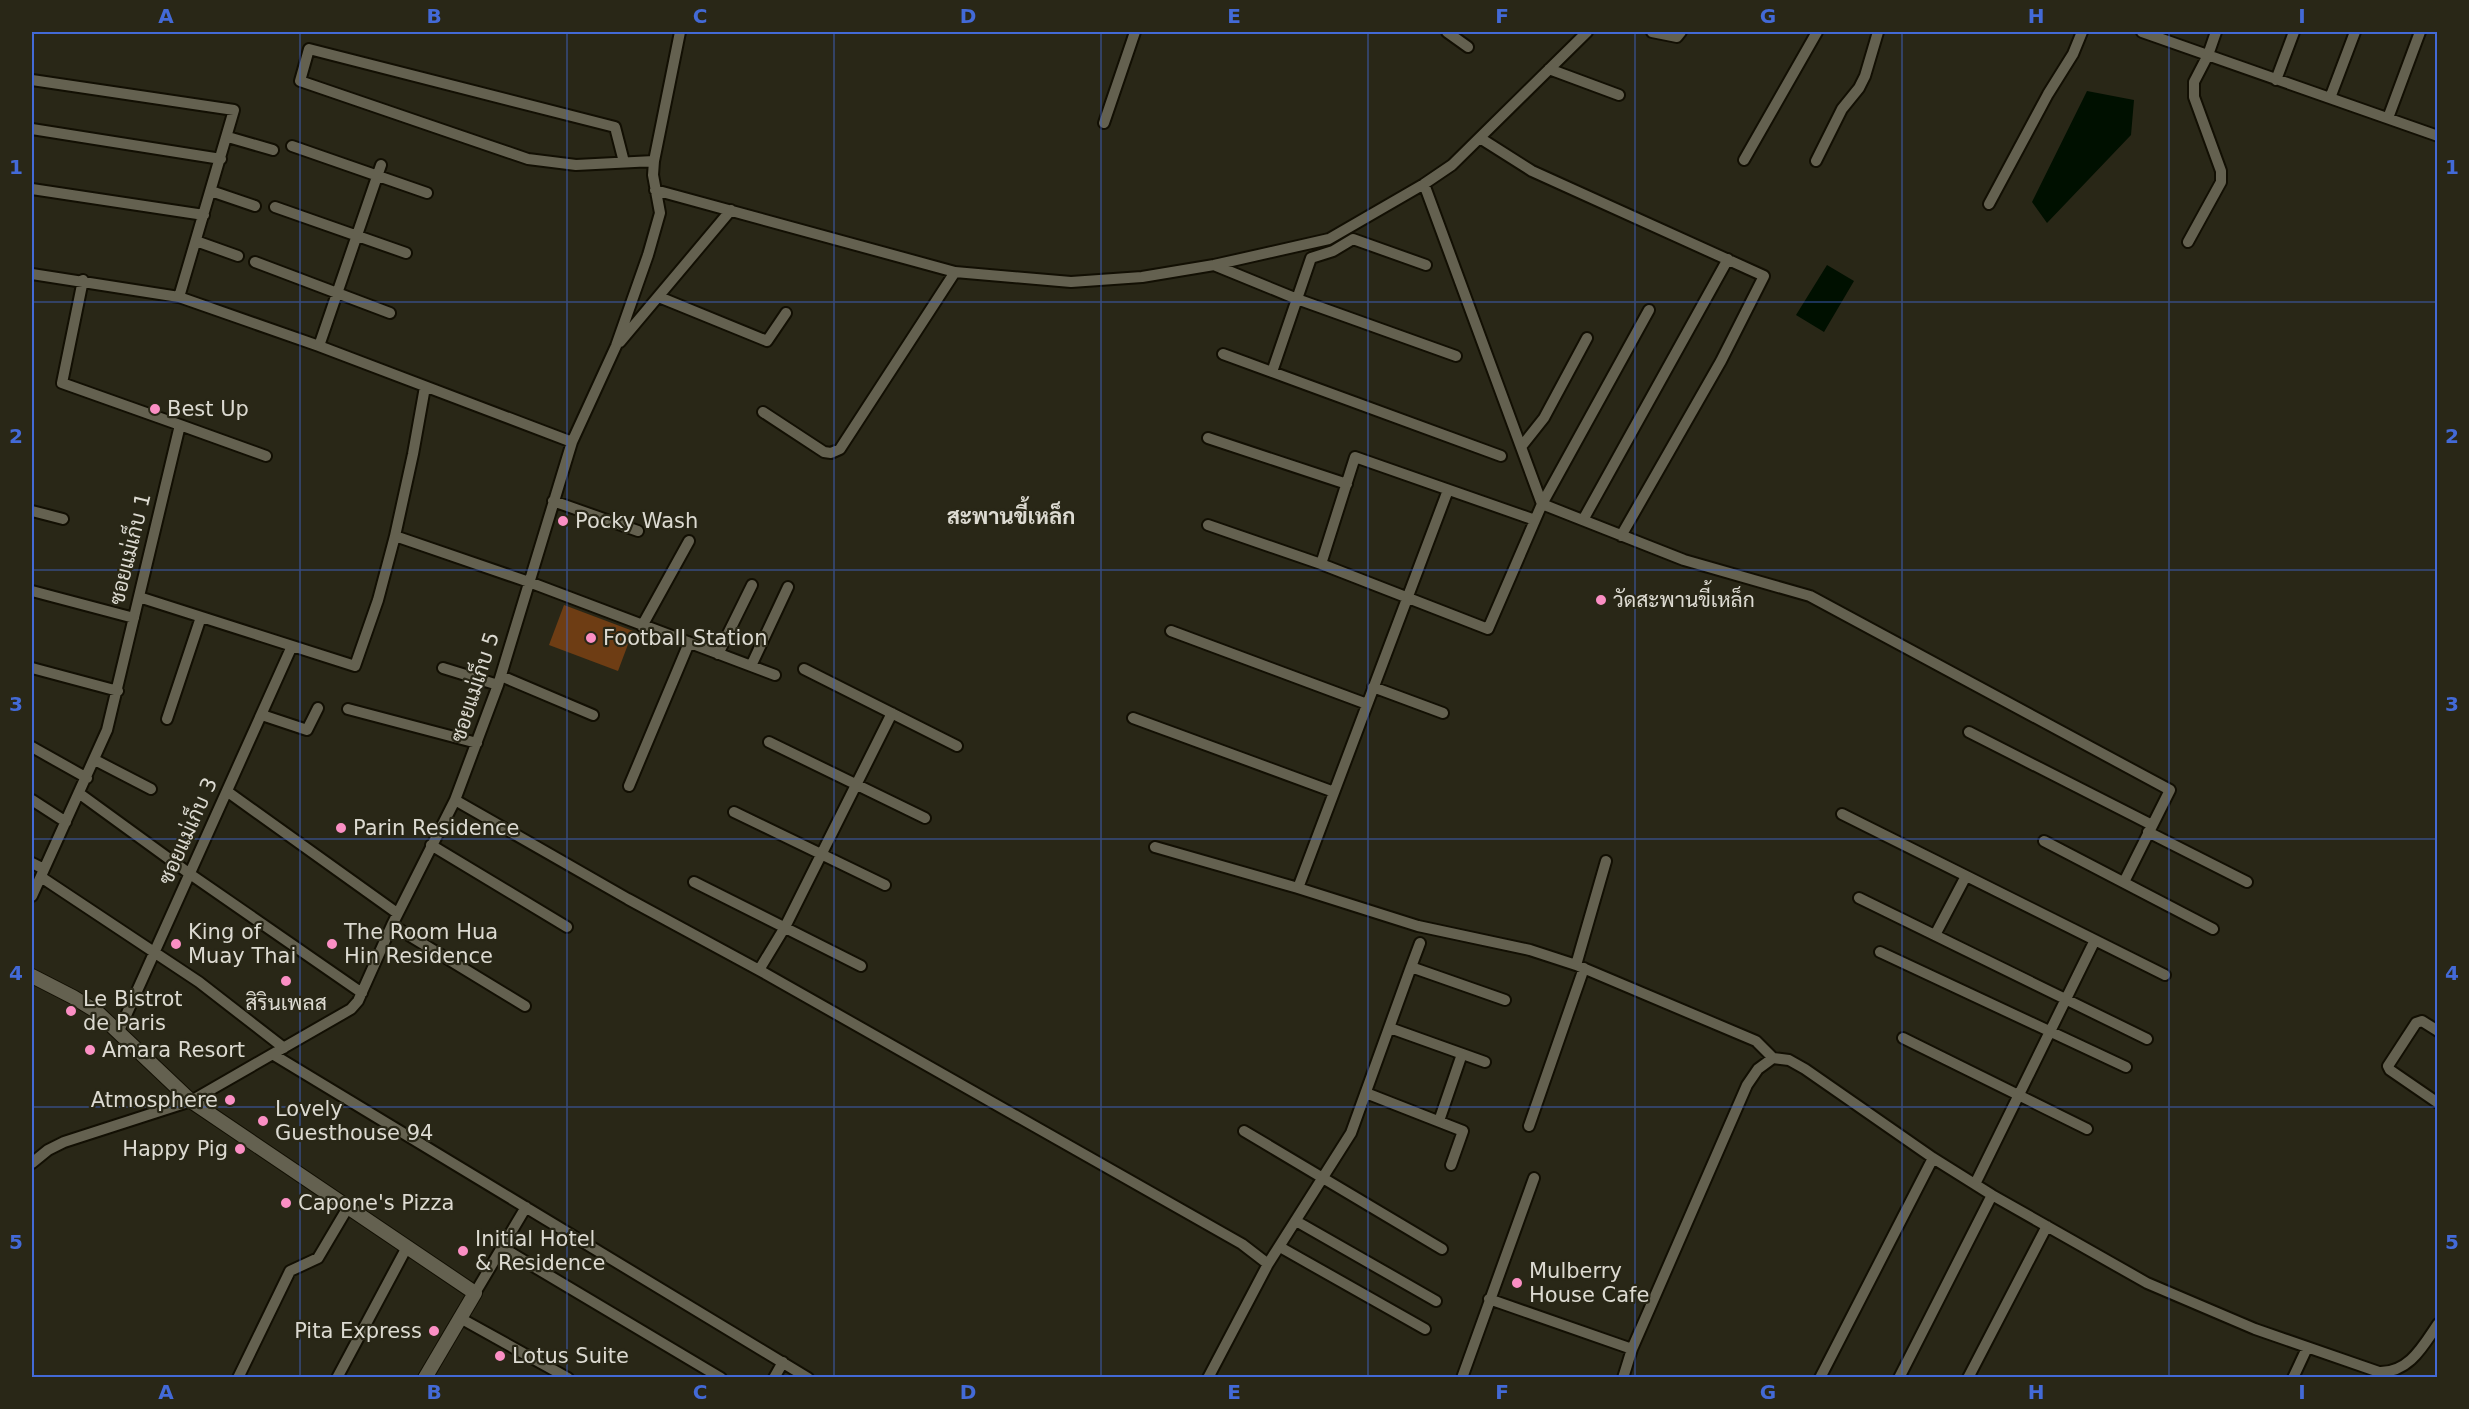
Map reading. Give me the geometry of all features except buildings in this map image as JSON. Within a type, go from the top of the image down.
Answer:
[{"type":"street","name":"ซอยแม่เก็บ 5","points":[[32,1163],[48,1149],[64,1142],[191,1101],[351,1009],[362,993],[392,925],[455,800],[500,680],[572,442],[616,346],[648,255],[660,213],[655,190],[654,161],[680,32]]},
{"type":"street","points":[[1104,123],[1135,32]]},
{"type":"street","points":[[1447,32],[1468,47]]},
{"type":"street","points":[[655,190],[956,272],[1071,282],[1142,277],[1214,265],[1329,239],[1424,184],[1452,165],[1587,32]]},
{"type":"street","points":[[1652,32],[1677,37],[1681,32]]},
{"type":"street","points":[[1744,160],[1816,32]]},
{"type":"street","points":[[1816,160],[1842,109],[1865,76],[1878,32]]},
{"type":"street","points":[[1989,204],[2048,94],[2073,54],[2082,32]]},
{"type":"street","points":[[2142,32],[2438,136]]},
{"type":"street","points":[[2188,242],[2221,182],[2221,171],[2194,97],[2194,82],[2208,55],[2216,32]]},
{"type":"street","points":[[2276,80],[2294,32]]},
{"type":"street","points":[[2330,98],[2355,32]]},
{"type":"street","points":[[2388,118],[2420,32]]},
{"type":"street","points":[[624,162],[615,127],[309,49],[300,81],[528,159],[576,165],[654,161]]},
{"type":"street","points":[[1549,69],[1619,95]]},
{"type":"street","points":[[32,80],[234,110],[228,137],[179,297]]},
{"type":"street","points":[[32,129],[221,159]]},
{"type":"street","points":[[228,137],[273,150]]},
{"type":"street","points":[[1480,138],[1532,171],[1763,273],[1764,278],[1721,361],[1621,536]]},
{"type":"street","points":[[292,146],[427,193]]},
{"type":"street","points":[[319,346],[381,165]]},
{"type":"street","points":[[1424,184],[1542,504],[1684,560],[1810,596],[1967,678],[2170,790],[2124,882]]},
{"type":"street","points":[[32,189],[204,214]]},
{"type":"street","points":[[212,191],[255,206]]},
{"type":"street","points":[[275,207],[406,253]]},
{"type":"street","points":[[616,346],[731,210]]},
{"type":"street","points":[[1272,372],[1311,258],[1332,251],[1353,239],[1426,265]]},
{"type":"street","points":[[196,241],[238,256]]},
{"type":"street","points":[[1582,520],[1728,259]]},
{"type":"street","points":[[255,262],[390,313]]},
{"type":"street","points":[[1214,265],[1297,299],[1456,356]]},
{"type":"street","points":[[763,412],[824,452],[831,453],[840,448],[956,272]]},
{"type":"street","points":[[32,274],[83,280],[179,297],[319,346],[572,442]]},
{"type":"street","points":[[83,280],[62,383],[266,456]]},
{"type":"street","points":[[659,297],[767,341],[786,313]]},
{"type":"street","points":[[1208,525],[1321,564],[1488,629],[1542,504],[1649,309]]},
{"type":"street","points":[[1521,447],[1544,418],[1587,338]]},
{"type":"street","points":[[1223,354],[1501,456]]},
{"type":"street","points":[[139,597],[355,666],[378,600],[395,536],[425,387]]},
{"type":"street","name":"ซอยแม่เก็บ 1","points":[[32,896],[107,730],[180,425]]},
{"type":"street","points":[[1208,438],[1347,484]]},
{"type":"street","points":[[1321,564],[1355,457],[1535,520]]},
{"type":"street","points":[[1298,888],[1448,490]]},
{"type":"street","points":[[553,501],[638,531]]},
{"type":"street","points":[[32,511],[63,519]]},
{"type":"street","points":[[395,536],[529,582],[775,675]]},
{"type":"street","points":[[642,626],[689,541]]},
{"type":"street","points":[[718,654],[752,585]]},
{"type":"street","points":[[751,666],[788,587]]},
{"type":"street","points":[[32,591],[134,618]]},
{"type":"street","points":[[167,719],[201,617]]},
{"type":"street","points":[[1171,631],[1367,704]]},
{"type":"street","points":[[629,786],[689,643]]},
{"type":"street","name":"ซอยแม่เก็บ 3","points":[[119,1031],[292,646]]},
{"type":"street","points":[[32,668],[118,691]]},
{"type":"street","points":[[443,668],[500,680],[593,715]]},
{"type":"street","points":[[804,669],[957,746]]},
{"type":"street","points":[[1373,687],[1443,714]]},
{"type":"street","points":[[262,715],[307,730],[318,708]]},
{"type":"street","points":[[348,709],[477,743]]},
{"type":"street","points":[[759,970],[785,927],[892,713]]},
{"type":"street","points":[[1133,718],[1334,792]]},
{"type":"street","points":[[1968,732],[2247,882]]},
{"type":"street","points":[[769,742],[925,818]]},
{"type":"street","points":[[32,747],[87,778]]},
{"type":"street","points":[[95,760],[151,789]]},
{"type":"street","points":[[228,792],[398,913]]},
{"type":"street","points":[[80,794],[190,874],[362,993]]},
{"type":"street","points":[[32,800],[66,822]]},
{"type":"street","points":[[455,800],[1242,1244],[1268,1264]]},
{"type":"street","points":[[734,812],[885,885]]},
{"type":"street","points":[[1842,814],[2165,975]]},
{"type":"street","points":[[2044,841],[2213,929]]},
{"type":"street","points":[[431,845],[567,927]]},
{"type":"street","points":[[1155,847],[1298,888],[1418,926],[1530,950],[1580,966],[1756,1041],[1773,1058],[1789,1060],[1805,1069],[1933,1158],[1992,1195],[2147,1283],[2255,1329],[2379,1372],[2392,1373],[2403,1368],[2423,1347],[2438,1324]]},
{"type":"street","points":[[1529,1126],[1580,966],[1606,861]]},
{"type":"street","points":[[32,863],[42,873],[199,982],[284,1048]]},
{"type":"street","points":[[1935,936],[1966,876]]},
{"type":"street","points":[[694,882],[861,966]]},
{"type":"street","points":[[1859,898],[2147,1039]]},
{"type":"street","points":[[392,925],[525,1006]]},
{"type":"street","points":[[1975,1184],[2095,940]]},
{"type":"street","points":[[1208,1377],[1268,1264],[1351,1133],[1420,943]]},
{"type":"street","points":[[1880,952],[2126,1067]]},
{"type":"street","points":[[1411,968],[1505,1000]]},
{"type":"street","points":[[32,976],[96,1011],[191,1101],[347,1209],[475,1293]]},
{"type":"street","points":[[2438,1031],[2422,1021],[2416,1023],[2388,1066],[2390,1070],[2438,1103]]},
{"type":"street","points":[[1390,1028],[1485,1062]]},
{"type":"street","points":[[1903,1038],[2087,1129]]},
{"type":"street","points":[[1439,1122],[1462,1054]]},
{"type":"street","points":[[274,1055],[808,1377]]},
{"type":"street","points":[[1623,1377],[1632,1349],[1747,1085],[1758,1069],[1773,1058]]},
{"type":"street","points":[[1366,1092],[1464,1131],[1450,1164]]},
{"type":"street","points":[[1244,1131],[1442,1249]]},
{"type":"street","points":[[1820,1377],[1933,1158]]},
{"type":"street","points":[[1462,1377],[1534,1178]]},
{"type":"street","points":[[1899,1377],[1992,1195]]},
{"type":"street","points":[[425,1377],[526,1207]]},
{"type":"street","points":[[238,1377],[290,1270],[318,1258],[347,1209]]},
{"type":"street","points":[[1296,1221],[1436,1301]]},
{"type":"street","points":[[1968,1377],[2047,1226]]},
{"type":"street","points":[[337,1377],[407,1247]]},
{"type":"street","points":[[501,1247],[721,1377]]},
{"type":"street","points":[[1280,1247],[1425,1329]]},
{"type":"street","points":[[1489,1299],[1632,1349]]},
{"type":"street","points":[[460,1318],[568,1377]]},
{"type":"street","points":[[2293,1377],[2307,1347]]},
{"type":"street","points":[[774,1377],[783,1362]]},
{"type":"shaded area","points":[[2087,91],[2134,100],[2131,135],[2047,223],[2032,202]]},
{"type":"shaded area","points":[[1827,265],[1854,281],[1824,332],[1796,315]]},
{"type":"shaded area","name":"Football Station","points":[[564,605],[633,631],[618,671],[549,645]]},
{"type":"place","name":"Best Up","points":[[155,409]]},
{"type":"place","name":"Pocky Wash","points":[[563,521]]},
{"type":"place","name":"วัดสะพานขี้เหล็ก","points":[[1601,600]]},
{"type":"place","name":"Football Station","points":[[591,638]]},
{"type":"place","name":"Parin Residence","points":[[341,828]]},
{"type":"place","name":"King of Muay Thai","points":[[176,944]]},
{"type":"place","name":"The Room Hua Hin Residence","points":[[332,944]]},
{"type":"place","name":"สิรินเพลส","points":[[286,981]]},
{"type":"place","name":"Le Bistrot de Paris","points":[[71,1011]]},
{"type":"place","name":"Amara Resort","points":[[90,1050]]},
{"type":"place","name":"Atmosphere","points":[[230,1100]]},
{"type":"place","name":"Lovely Guesthouse 94","points":[[263,1121]]},
{"type":"place","name":"Happy Pig","points":[[240,1149]]},
{"type":"place","name":"Capone's Pizza","points":[[286,1203]]},
{"type":"place","name":"Initial Hotel & Residence","points":[[463,1251]]},
{"type":"place","name":"Mulberry House Cafe","points":[[1517,1283]]},
{"type":"place","name":"Pita Express","points":[[434,1331]]},
{"type":"place","name":"Lotus Suite","points":[[500,1356]]},
{"type":"district","name":"สะพานขี้เหล็ก","points":[[1011,516]]}]
